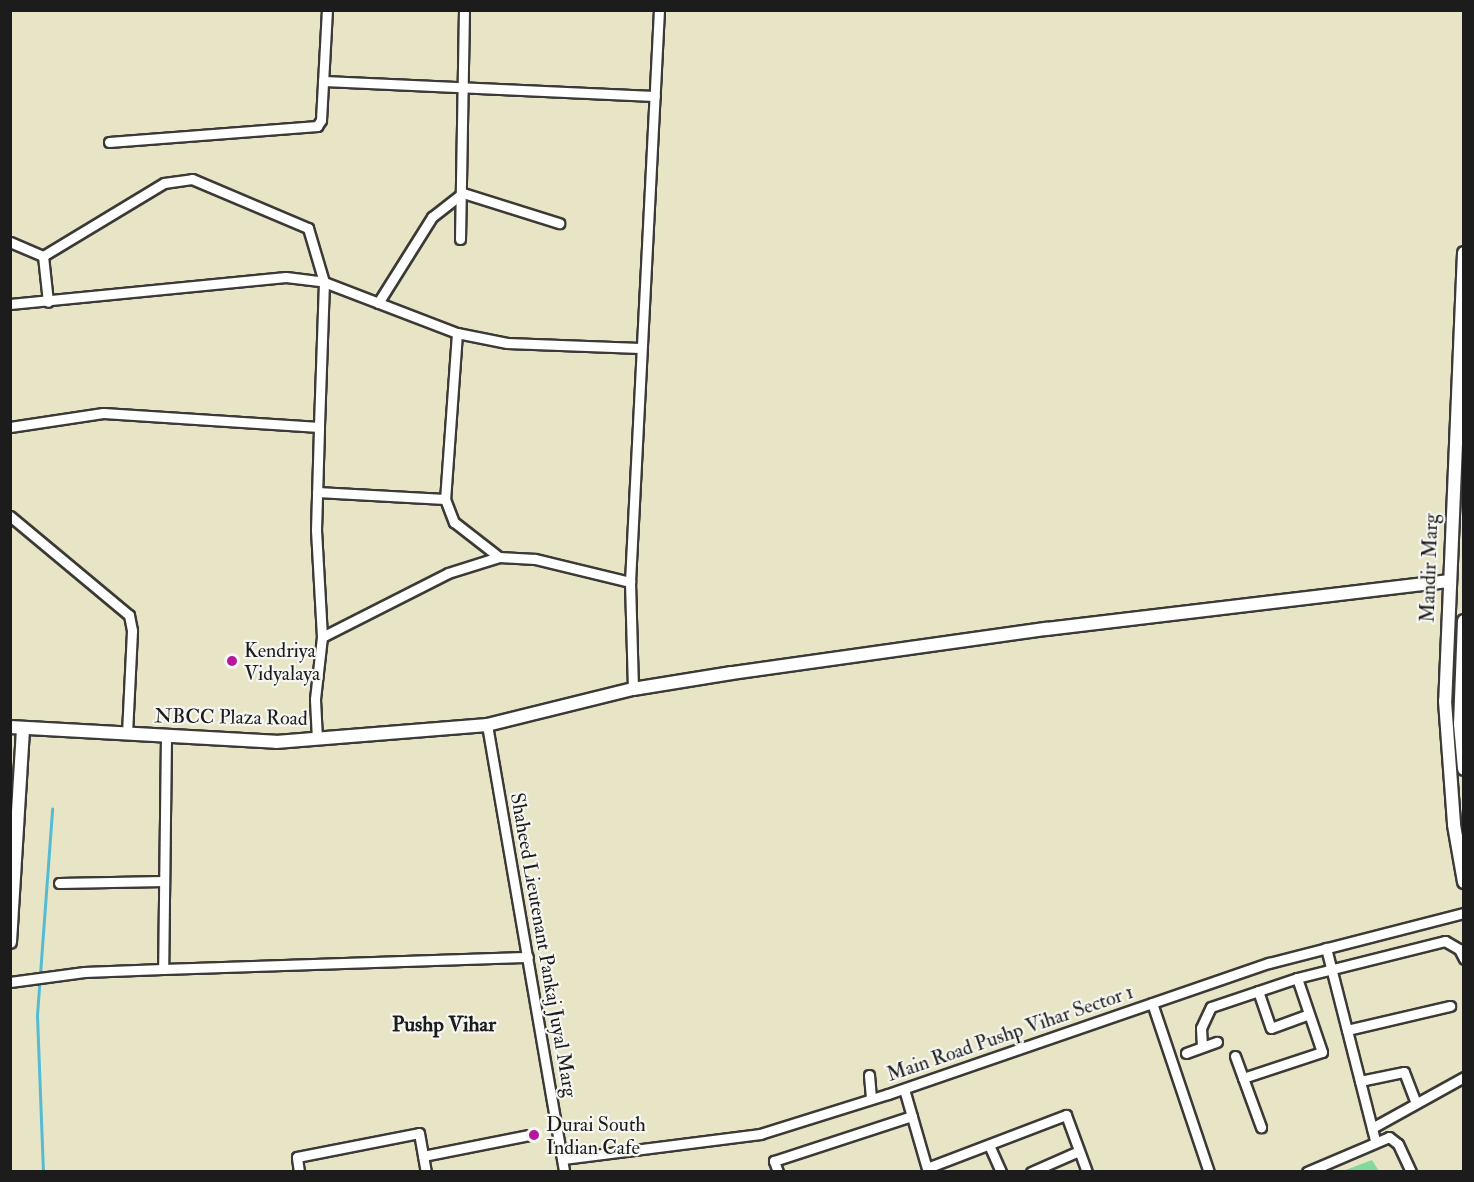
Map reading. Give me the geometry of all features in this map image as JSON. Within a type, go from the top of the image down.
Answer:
[{"type":"street","points":[[109,142],[317,126],[321,120],[327,10]]},
{"type":"street","points":[[460,239],[463,193],[464,10]]},
{"type":"street","points":[[633,689],[630,582],[640,348],[659,10]]},
{"type":"street","points":[[324,81],[655,96]]},
{"type":"street","points":[[43,255],[164,183],[192,179],[308,228],[324,282],[317,492],[322,637],[315,699],[317,739]]},
{"type":"street","points":[[463,193],[559,223]]},
{"type":"street","points":[[378,303],[432,217],[463,193]]},
{"type":"street","points":[[10,242],[43,255]]},
{"type":"street","name":"Mandir Marg","points":[[1464,253],[1444,701],[1454,825],[1464,882]]},
{"type":"street","points":[[43,255],[48,302]]},
{"type":"street","points":[[10,304],[286,277],[324,282],[458,333],[507,344],[640,348]]},
{"type":"street","points":[[458,333],[445,499],[454,522],[499,557]]},
{"type":"street","points":[[10,427],[103,412],[319,427]]},
{"type":"street","points":[[317,492],[445,499]]},
{"type":"street","points":[[10,516],[129,615],[132,631],[127,734]]},
{"type":"street","points":[[322,637],[448,573],[499,557],[535,559],[630,582]]},
{"type":"street","name":"NBCC Plaza Road","points":[[17,728],[276,742],[487,725],[633,689],[1046,629],[1448,581]]},
{"type":"street","name":"Mandir Marg","points":[[1464,621],[1462,702],[1464,769]]},
{"type":"street","points":[[1444,701],[1462,702]]},
{"type":"street","name":"Shaheed Lieutenant Pankaj Juyal Marg","points":[[487,725],[564,1172]]},
{"type":"street","points":[[10,942],[17,728]]},
{"type":"street","points":[[163,969],[166,736]]},
{"type":"street","points":[[59,883],[164,881]]},
{"type":"street","name":"Main Road Pushp Vihar Sector 1","points":[[563,1159],[760,1134],[904,1089],[1269,963],[1464,913]]},
{"type":"street","points":[[1202,1047],[1200,1028],[1211,1007],[1297,978],[1445,941],[1459,949],[1464,959]]},
{"type":"street","points":[[1326,948],[1375,1140]]},
{"type":"street","points":[[10,982],[84,972],[528,957]]},
{"type":"street","points":[[1243,1078],[1322,1052],[1297,978]]},
{"type":"street","points":[[1258,992],[1271,1028],[1309,1014]]},
{"type":"street","points":[[1152,1003],[1209,1172]]},
{"type":"street","points":[[1347,1030],[1450,1006]]},
{"type":"street","points":[[1186,1053],[1217,1042]]},
{"type":"street","points":[[1234,1056],[1261,1127]]},
{"type":"street","points":[[1360,1081],[1404,1072],[1416,1103]]},
{"type":"street","points":[[869,1075],[871,1099]]},
{"type":"street","points":[[1372,1128],[1464,1077]]},
{"type":"street","points":[[904,1089],[928,1170],[1066,1115],[1087,1172]]},
{"type":"street","points":[[778,1172],[774,1161],[912,1116]]},
{"type":"street","points":[[299,1172],[297,1157],[418,1133],[426,1172]]},
{"type":"street","points":[[423,1156],[529,1135]]},
{"type":"street","points":[[1306,1172],[1375,1140],[1389,1137],[1398,1144],[1411,1172]]},
{"type":"street","points":[[989,1145],[1001,1172]]},
{"type":"street","points":[[1031,1172],[1079,1151]]},
{"type":"green space","points":[[1372,1160],[1379,1171],[1343,1171]]},
{"type":"waterway","points":[[43,1172],[37,1015],[52,809]]},
{"type":"place","name":"Kendriya Vidyalaya","points":[[232,661]]},
{"type":"place","name":"Durai South Indian Cafe","points":[[534,1135]]},
{"type":"district","name":"Pushp Vihar","points":[[444,1025]]}]
